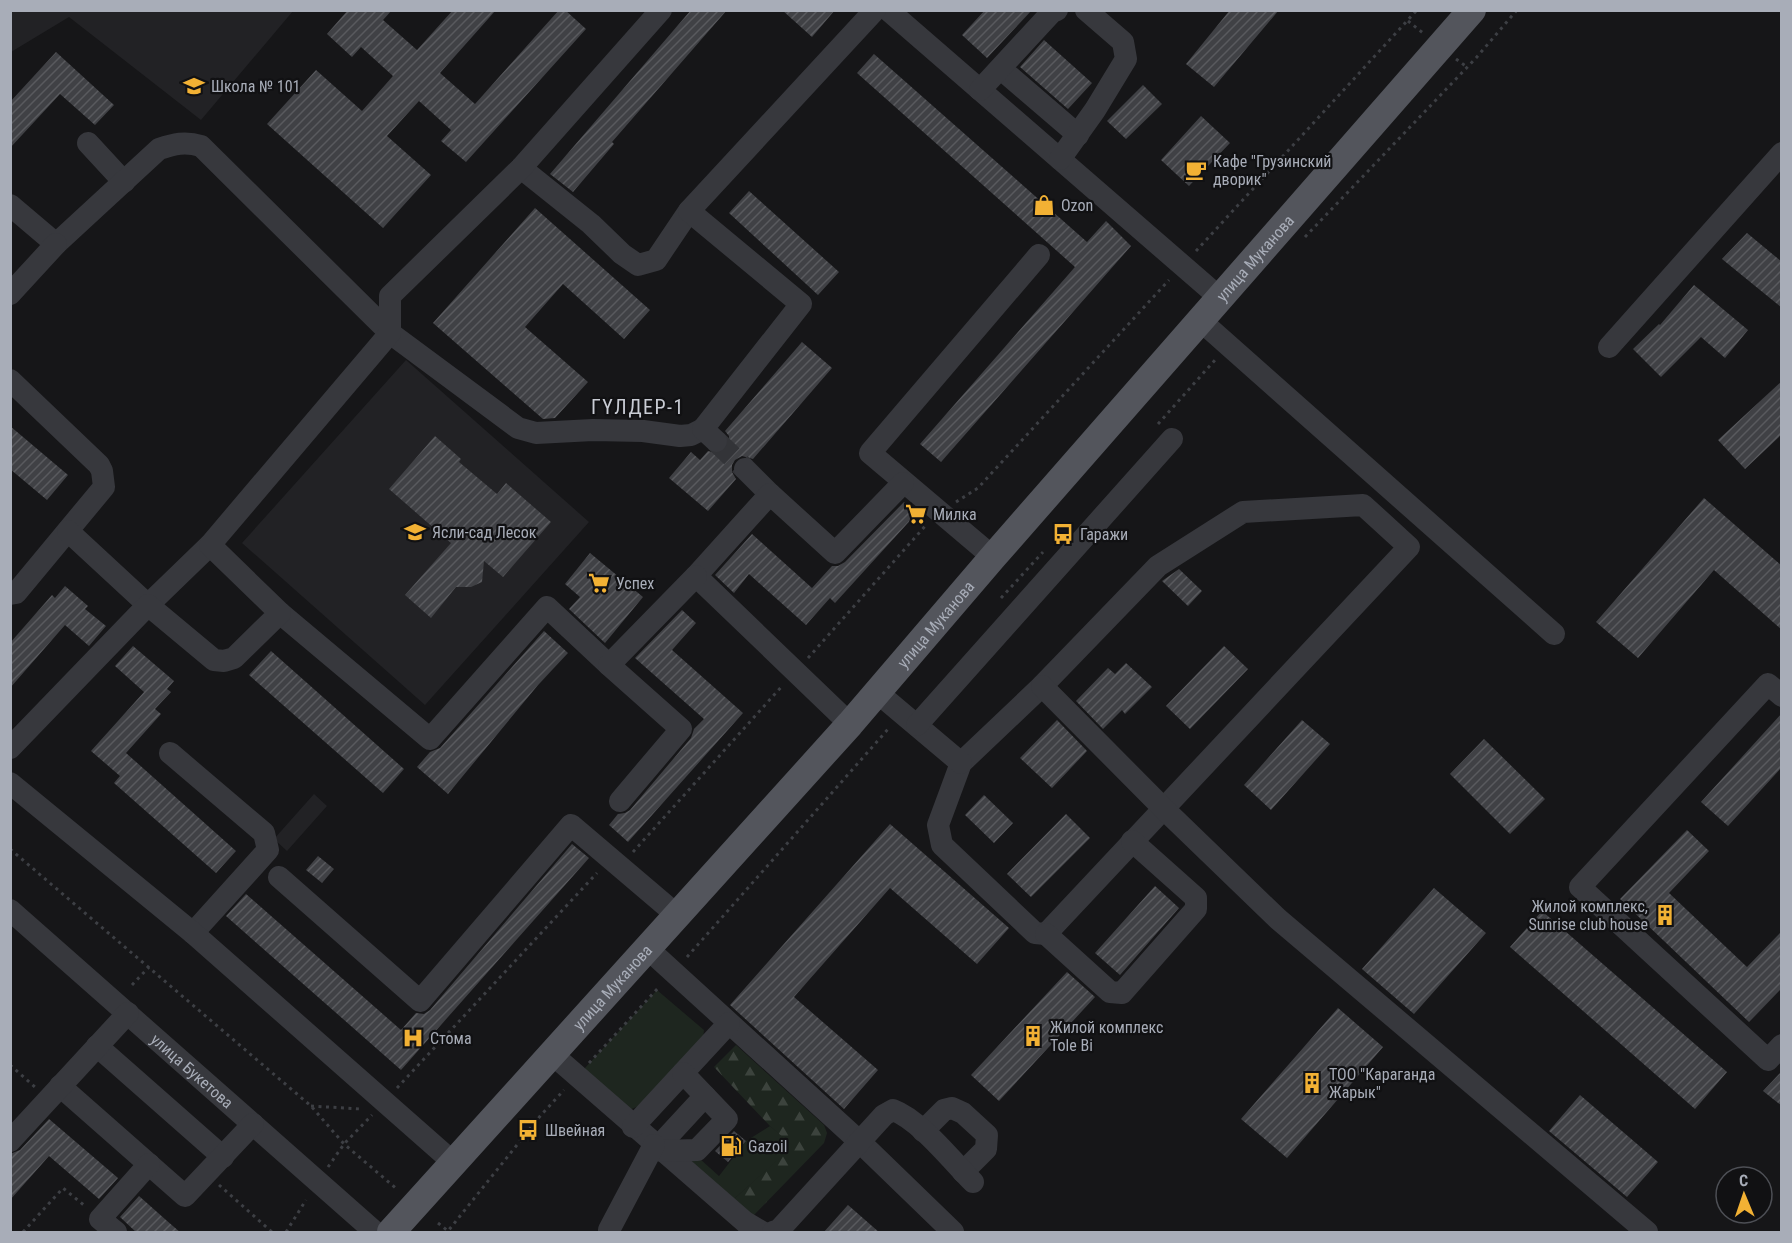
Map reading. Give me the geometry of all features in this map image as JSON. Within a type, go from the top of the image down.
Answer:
[{"type":"main road","name":"улица Муканова","points":[[391,1233],[878,693],[993,557],[1472,10]]},
{"type":"street","points":[[10,748],[148,605],[210,545],[390,333],[390,296],[521,168],[661,10]]},
{"type":"street","points":[[521,168],[638,265],[656,260],[689,211],[875,10]]},
{"type":"street","points":[[888,10],[1221,298]]},
{"type":"street","points":[[980,90],[1052,12],[1057,10]]},
{"type":"street","points":[[1060,159],[1078,135],[1126,59],[1123,42],[1086,10]]},
{"type":"street","points":[[1001,69],[1078,135]]},
{"type":"street","points":[[88,143],[124,182]]},
{"type":"street","points":[[10,294],[56,244],[159,149],[176,143],[191,143],[201,146],[390,333],[518,428],[536,433],[593,430],[643,431],[680,436],[710,435],[801,304],[689,211]]},
{"type":"street","points":[[1609,347],[1782,153]]},
{"type":"street","points":[[10,205],[56,244]]},
{"type":"street","points":[[993,557],[870,453],[1039,255]]},
{"type":"street","points":[[1201,321],[1554,634]]},
{"type":"street","points":[[10,380],[90,456],[102,471],[104,487],[16,593],[10,594]]},
{"type":"street","points":[[917,724],[1172,439]]},
{"type":"street","points":[[745,468],[835,553],[903,483]]},
{"type":"street","points":[[609,665],[696,576],[770,494]]},
{"type":"street","points":[[1046,934],[1132,841],[1409,547],[1363,505],[1243,512],[1158,566],[1042,687],[961,763],[938,825],[942,845],[1035,933],[1046,934],[1110,992],[1122,993],[1196,909],[1196,898],[1132,841]]},
{"type":"street","points":[[68,531],[148,605],[214,660],[224,661],[234,658],[280,614]]},
{"type":"street","points":[[210,545],[280,614],[430,739],[547,607],[681,729],[621,801]]},
{"type":"street","points":[[696,576],[850,724]]},
{"type":"street","points":[[1782,696],[1768,684],[1580,887],[1768,1060],[1782,1045]]},
{"type":"street","points":[[1042,687],[1278,919],[1647,1233]]},
{"type":"street","points":[[878,693],[961,763]]},
{"type":"street","points":[[170,753],[264,833],[268,850],[193,933]]},
{"type":"street","points":[[10,783],[193,933],[381,1105],[454,1163]]},
{"type":"street","points":[[279,877],[420,1001],[571,825],[678,916]]},
{"type":"street","name":"улица Букетова","points":[[14,921],[128,1013],[375,1233]]},
{"type":"street","points":[[647,948],[860,1142],[953,1233]]},
{"type":"street","points":[[10,1141],[51,1083],[97,1046],[128,1013]]},
{"type":"street","points":[[633,1127],[729,1023]]},
{"type":"street","points":[[97,1046],[223,1157]]},
{"type":"street","points":[[552,1054],[657,1148],[761,1232],[779,1230],[884,1115],[893,1110],[904,1114],[968,1177],[986,1149],[987,1135],[963,1113],[952,1108],[944,1110],[922,1131]]},
{"type":"street","points":[[657,1148],[697,1150],[727,1119],[683,1072]]},
{"type":"street","points":[[51,1083],[185,1196],[252,1124]]},
{"type":"street","points":[[609,1230],[657,1148],[705,1096]]},
{"type":"street","points":[[108,1226],[149,1164]]},
{"type":"path","points":[[328,1167],[344,1144],[615,863],[795,671],[939,512],[978,488],[1417,10]]},
{"type":"path","points":[[1304,239],[1476,58],[1517,10]]},
{"type":"path","points":[[10,849],[310,1106],[344,1144],[400,1192]]},
{"type":"path","points":[[132,985],[149,966]]},
{"type":"path","points":[[10,1065],[34,1088],[51,1083]]},
{"type":"path","points":[[310,1106],[381,1105]]},
{"type":"path","points":[[206,1174],[272,1233]]},
{"type":"path","points":[[23,1233],[63,1188],[108,1226]]},
{"type":"path","points":[[286,1233],[306,1200]]},
{"type":"shaded area","name":"Школа № 101","points":[[11,10],[293,11],[201,120],[69,17],[11,52]]},
{"type":"shaded area","name":"Ясли-сад Лесок","points":[[406,360],[589,522],[425,705],[242,543]]},
{"type":"shaded area","points":[[314,794],[327,806],[287,851],[274,839]]},
{"type":"green space","points":[[657,990],[704,1030],[703,1039],[648,1102],[627,1111],[584,1069]]},
{"type":"green space","points":[[736,1045],[824,1125],[827,1133],[824,1143],[752,1217],[734,1199],[793,1146],[770,1126],[714,1067]]},
{"type":"green space","points":[[770,1126],[794,1146],[734,1199],[681,1159],[699,1158],[719,1176],[746,1141]]},
{"type":"building","points":[[348,10],[392,10],[383,20],[417,50],[453,10],[496,10],[440,73],[475,104],[559,10],[565,10],[586,29],[466,162],[441,141],[451,130],[419,101],[387,136],[431,175],[383,228],[267,124],[316,70],[362,111],[393,76],[361,47],[352,57],[327,34]]},
{"type":"building","points":[[691,10],[727,10],[612,142],[614,144],[573,192],[550,174]]},
{"type":"building","points":[[782,10],[835,10],[812,37]]},
{"type":"building","points":[[985,10],[1032,10],[987,58],[962,35]]},
{"type":"building","points":[[1230,10],[1279,10],[1214,87],[1186,64]]},
{"type":"building","points":[[1044,40],[1092,83],[1068,109],[1020,67]]},
{"type":"building","points":[[56,52],[114,105],[95,125],[60,94],[10,148],[10,102]]},
{"type":"building","points":[[874,54],[1087,242],[1106,221],[1131,246],[941,462],[920,444],[1075,267],[857,73]]},
{"type":"building","points":[[1143,85],[1162,104],[1126,139],[1107,121]]},
{"type":"building","points":[[1201,116],[1230,143],[1189,186],[1161,160]]},
{"type":"building","points":[[749,191],[839,272],[818,295],[729,213]]},
{"type":"building","points":[[535,208],[650,310],[624,339],[563,284],[525,327],[588,382],[555,418],[543,419],[433,323]]},
{"type":"building","points":[[1747,233],[1782,262],[1782,308],[1722,259]]},
{"type":"building","points":[[1694,285],[1748,330],[1725,358],[1701,337],[1661,377],[1633,349],[1660,325]]},
{"type":"building","points":[[802,342],[832,368],[753,459],[742,456],[735,460],[732,472],[736,479],[708,511],[669,478],[691,452],[700,460],[708,451],[719,454],[725,451],[729,443],[729,436],[725,431]]},
{"type":"building","points":[[1782,381],[1782,434],[1745,469],[1718,440]]},
{"type":"building","points":[[10,426],[68,475],[47,500],[10,469]]},
{"type":"building","points":[[435,436],[461,459],[459,462],[497,494],[506,483],[551,522],[503,577],[484,561],[482,582],[471,587],[456,587],[431,618],[405,595],[451,543],[389,489]]},
{"type":"building","points":[[1704,498],[1782,566],[1782,630],[1714,570],[1638,658],[1596,622]]},
{"type":"building","points":[[904,502],[916,514],[835,603],[830,598],[806,625],[749,574],[734,593],[715,575],[752,534],[812,588],[832,566],[845,562]]},
{"type":"building","points":[[590,553],[643,597],[605,643],[569,609],[580,597],[565,584]]},
{"type":"building","points":[[1179,569],[1202,591],[1188,606],[1162,581]]},
{"type":"building","points":[[65,586],[88,606],[85,609],[106,626],[89,646],[65,625],[10,688],[10,643],[52,595],[55,598]]},
{"type":"building","points":[[682,610],[696,623],[672,650],[743,713],[628,842],[609,825],[618,814],[630,810],[691,738],[694,729],[704,719],[635,658]]},
{"type":"building","points":[[544,631],[568,653],[538,685],[448,794],[417,767],[430,752],[440,748]]},
{"type":"building","points":[[133,646],[174,681],[167,689],[171,692],[155,709],[161,714],[126,753],[236,851],[216,873],[114,783],[120,776],[91,751],[144,692],[115,666]]},
{"type":"building","points":[[1224,646],[1248,669],[1190,729],[1166,706]]},
{"type":"building","points":[[271,651],[404,769],[383,793],[249,675]]},
{"type":"building","points":[[1126,663],[1152,687],[1125,714],[1122,710],[1103,729],[1076,701],[1108,668],[1115,674]]},
{"type":"building","points":[[1782,713],[1782,767],[1728,826],[1701,802]]},
{"type":"building","points":[[1057,720],[1087,751],[1052,788],[1020,758]]},
{"type":"building","points":[[1302,720],[1330,744],[1271,810],[1244,785]]},
{"type":"building","points":[[1484,739],[1545,799],[1510,834],[1450,774]]},
{"type":"building","points":[[984,795],[1013,823],[994,843],[965,815]]},
{"type":"building","points":[[1066,814],[1090,838],[1031,897],[1007,874]]},
{"type":"building","points":[[890,824],[1009,928],[977,964],[890,888],[794,997],[878,1070],[844,1109],[730,1005]]},
{"type":"building","name":"Жилой комплекс, Sunrise club house","points":[[1687,830],[1709,851],[1669,893],[1747,967],[1782,931],[1782,988],[1749,1022],[1620,899]]},
{"type":"building","points":[[572,844],[589,858],[401,1070],[226,916],[246,894],[401,1030],[416,1013],[424,1014],[430,1010]]},
{"type":"building","points":[[318,856],[334,869],[322,883],[306,870]]},
{"type":"building","points":[[1155,886],[1179,908],[1120,975],[1095,953]]},
{"type":"building","points":[[1434,888],[1486,933],[1414,1014],[1362,969]]},
{"type":"building","points":[[1542,911],[1727,1072],[1695,1109],[1510,947]]},
{"type":"building","name":"Жилой комплекс Tole Bi","points":[[1067,972],[1095,997],[999,1101],[971,1075]]},
{"type":"building","name":"ТОО \"Караганда Жарык\"","points":[[1338,1008],[1383,1047],[1287,1158],[1241,1119]]},
{"type":"building","points":[[1782,1071],[1782,1106],[1763,1091]]},
{"type":"building","points":[[1580,1095],[1658,1162],[1627,1197],[1549,1131]]},
{"type":"building","points":[[49,1119],[118,1178],[99,1199],[49,1156],[10,1200],[10,1154],[20,1150]]},
{"type":"building","name":"Gazoil","points":[[734,1131],[746,1141],[728,1162],[715,1151]]},
{"type":"building","points":[[139,1196],[181,1233],[137,1233],[120,1217]]},
{"type":"building","points":[[848,1205],[880,1233],[823,1233]]},
{"type":"tunnel","points":[[716,441],[745,469]]},
{"type":"place","name":"Школа № 101","points":[[194,86]]},
{"type":"place","name":"Кафе \"Грузинский дворик\"","points":[[1196,170]]},
{"type":"place","name":"Ozon","points":[[1044,205]]},
{"type":"place","name":"Милка","points":[[916,514]]},
{"type":"place","name":"Ясли-сад Лесок","points":[[415,532]]},
{"type":"place","name":"Гаражи","points":[[1063,534]]},
{"type":"place","name":"Успех","points":[[599,583]]},
{"type":"place","name":"Жилой комплекс, Sunrise club house","points":[[1665,915]]},
{"type":"place","name":"Жилой комплекс Tole Bi","points":[[1033,1036]]},
{"type":"place","name":"Стома","points":[[413,1038]]},
{"type":"place","name":"ТОО \"Караганда Жарык\"","points":[[1312,1083]]},
{"type":"place","name":"Швейная","points":[[528,1130]]},
{"type":"place","name":"Gazoil","points":[[731,1146]]},
{"type":"district","name":"ГҮЛДЕР-1","points":[[638,407]]}]
